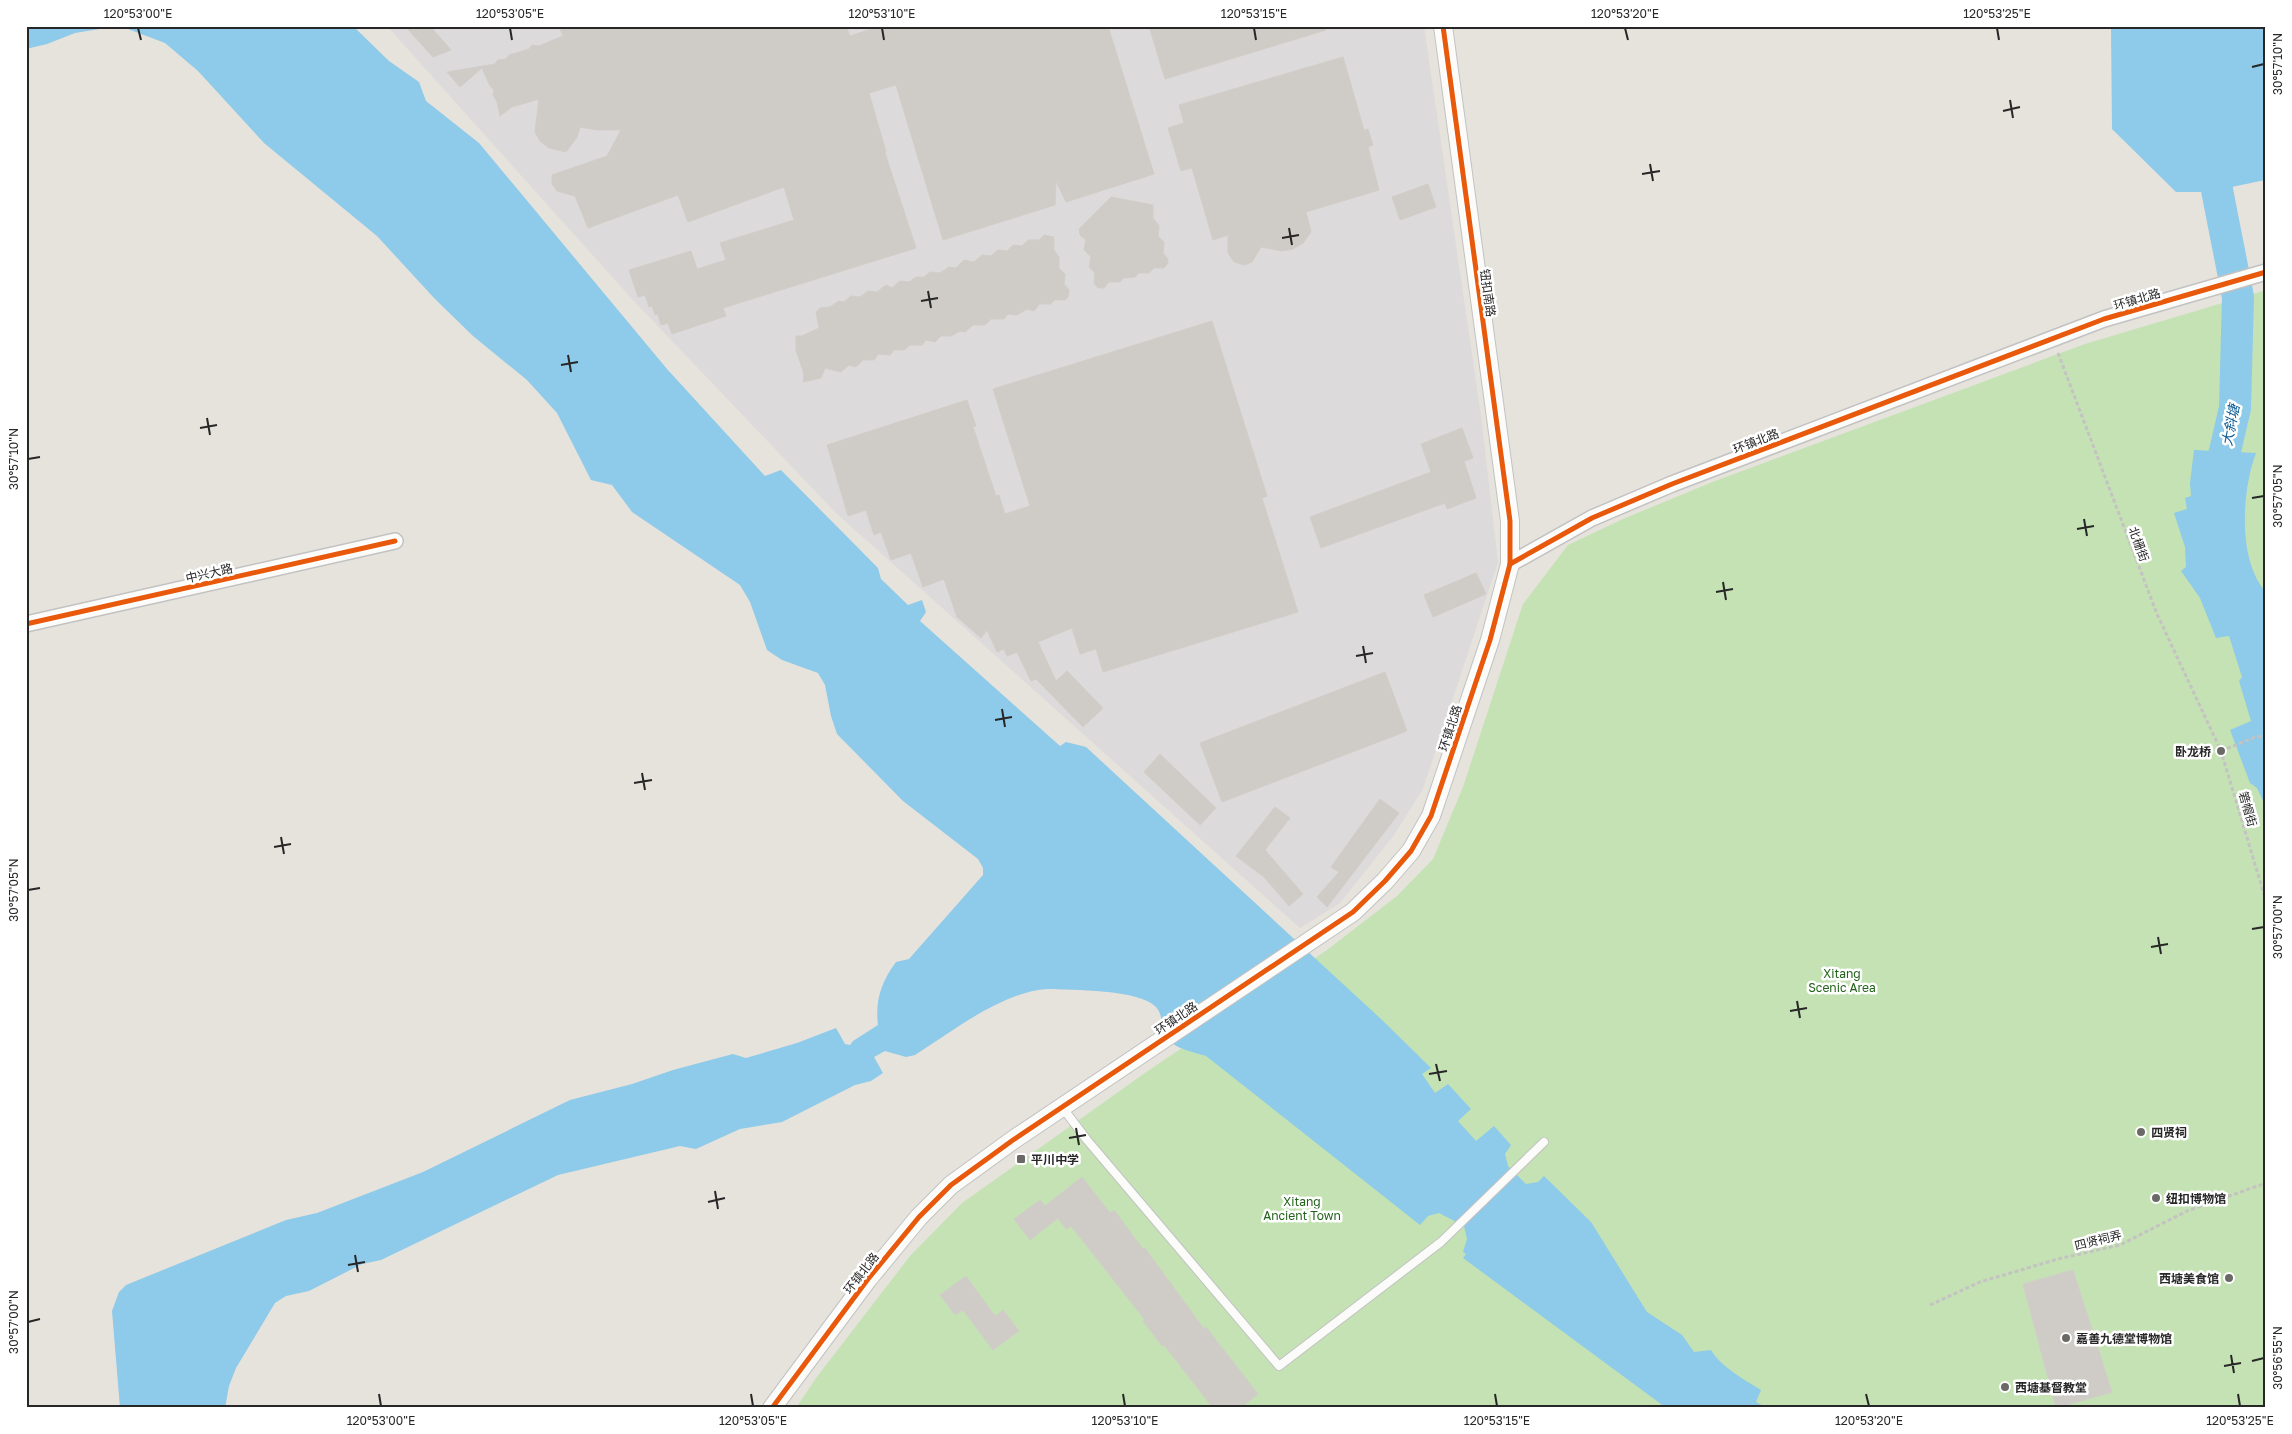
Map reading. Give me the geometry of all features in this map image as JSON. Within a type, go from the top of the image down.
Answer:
[{"type":"street","name":"钮扣南路","points":[[1443,26],[1510,521],[1510,564]]},
{"type":"street","name":"环镇北路","points":[[772,1408],[868,1279],[919,1217],[959,1179],[1130,1060],[1353,912],[1385,881],[1411,851],[1432,816],[1490,640],[1510,564],[1592,518],[1672,484],[2104,319],[2266,272]]},
{"type":"street","name":"中兴大路","points":[[26,624],[395,541]]},
{"type":"lane","points":[[1062,1107],[1087,1140],[1279,1366],[1442,1242],[1544,1142]]},
{"type":"path","points":[[2221,750],[2255,737],[2266,736]]},
{"type":"shaded area","points":[[387,26],[1424,26],[1481,416],[1498,562],[1423,789],[1394,835],[1340,903],[1300,928],[836,513],[632,299]]},
{"type":"green space","name":"Xitang Scenic Area","points":[[2266,290],[2266,1408],[796,1408],[816,1378],[910,1256],[962,1203],[1145,1073],[1327,950],[1397,896],[1433,859],[1463,787],[1523,604],[1568,545],[1623,519],[1715,481],[2085,344]]},
{"type":"water","points":[[26,26],[118,26],[75,33],[47,44],[26,49]]},
{"type":"water","points":[[120,26],[353,26],[389,61],[419,82],[426,101],[479,143],[667,369],[765,476],[781,470],[878,568],[881,579],[908,605],[922,600],[926,612],[920,621],[1060,746],[1066,742],[1086,747],[1381,1019],[1431,1068],[1422,1074],[1435,1093],[1448,1084],[1471,1109],[1458,1121],[1476,1141],[1494,1126],[1511,1145],[1505,1154],[1508,1166],[1526,1184],[1538,1182],[1544,1176],[1591,1222],[1647,1312],[1682,1335],[1694,1352],[1711,1350],[1727,1367],[1761,1390],[1756,1402],[1767,1408],[1665,1407],[1463,1258],[1466,1254],[1463,1252],[1467,1239],[1464,1226],[1439,1213],[1428,1216],[1420,1225],[1206,1056],[1174,1045],[1165,1035],[1156,1007],[1147,1001],[1120,994],[1088,990],[1047,989],[1013,997],[995,1005],[915,1055],[906,1057],[885,1051],[874,1057],[883,1073],[871,1081],[855,1085],[782,1122],[740,1129],[696,1149],[680,1146],[558,1175],[381,1260],[362,1264],[309,1291],[286,1296],[275,1303],[236,1368],[229,1386],[225,1408],[120,1408],[112,1311],[119,1292],[126,1285],[286,1220],[317,1213],[423,1172],[570,1100],[733,1054],[746,1058],[797,1043],[836,1028],[845,1044],[850,1045],[853,1041],[878,1025],[877,1008],[880,992],[886,977],[896,962],[909,959],[983,875],[983,868],[978,859],[903,801],[837,734],[831,716],[825,685],[818,673],[782,660],[767,650],[750,602],[740,585],[632,512],[612,485],[591,480],[557,413],[527,380],[473,336],[435,299],[377,236],[264,143],[198,71],[165,43]]},
{"type":"water","points":[[2111,26],[2266,26],[2265,180],[2208,192],[2176,192],[2112,129]]},
{"type":"water","points":[[2194,450],[2256,453],[2251,468],[2245,505],[2245,524],[2246,544],[2250,562],[2266,592],[2266,807],[2257,788],[2250,783],[2230,730],[2251,721],[2239,681],[2242,677],[2229,636],[2216,638],[2200,598],[2181,571],[2186,567],[2185,547],[2174,513],[2187,509],[2185,498],[2191,496],[2190,483]]},
{"type":"building","points":[[405,26],[430,26],[451,50],[433,57]]},
{"type":"building","points":[[559,26],[846,26],[850,36],[880,26],[1108,26],[1154,174],[1066,202],[1056,181],[1055,205],[943,240],[896,85],[869,93],[885,153],[916,248],[723,308],[726,316],[672,334],[668,323],[661,325],[658,314],[655,315],[652,306],[649,307],[645,295],[638,297],[629,270],[691,251],[697,269],[726,260],[720,243],[794,220],[784,187],[688,222],[678,195],[588,228],[575,196],[557,191],[552,184],[552,175],[607,156],[621,130],[597,130],[580,127],[577,137],[566,152],[549,148],[540,141],[535,132],[539,99],[512,107],[500,116],[497,102],[493,95],[494,90],[490,86],[482,68],[460,87],[447,72],[495,64],[498,60],[506,59],[509,55],[529,49],[532,45],[539,46],[563,36]]},
{"type":"building","points":[[1149,26],[1326,26],[1326,30],[1165,79]]},
{"type":"building","points":[[1343,57],[1364,130],[1368,129],[1373,145],[1368,147],[1379,190],[1306,212],[1311,232],[1303,243],[1293,249],[1282,251],[1261,247],[1252,262],[1244,265],[1234,262],[1228,253],[1228,235],[1213,240],[1192,168],[1181,171],[1168,128],[1184,123],[1179,105]]},
{"type":"building","points":[[1428,184],[1436,207],[1400,220],[1392,197]]},
{"type":"building","points":[[1111,197],[1153,205],[1153,218],[1159,226],[1158,236],[1164,242],[1163,253],[1168,259],[1168,263],[1164,268],[1154,268],[1149,273],[1139,273],[1135,277],[1123,278],[1120,282],[1109,282],[1104,288],[1098,288],[1094,283],[1095,273],[1089,267],[1091,257],[1084,250],[1086,240],[1080,235],[1079,229]]},
{"type":"building","points":[[1044,235],[1054,237],[1054,250],[1059,257],[1059,268],[1065,274],[1064,284],[1069,290],[1068,297],[1065,300],[1054,300],[1051,304],[1039,304],[1034,311],[1027,309],[1017,315],[1008,314],[1004,319],[991,319],[985,325],[973,325],[965,332],[960,331],[951,336],[941,336],[935,342],[926,340],[922,345],[910,345],[904,350],[894,350],[890,355],[878,354],[874,360],[863,360],[856,367],[849,365],[841,372],[825,368],[821,378],[803,382],[804,374],[796,350],[796,336],[802,336],[819,328],[816,312],[820,308],[830,307],[839,301],[844,302],[851,296],[860,297],[868,291],[877,292],[886,285],[892,288],[900,281],[909,282],[916,277],[924,277],[930,272],[940,273],[949,267],[956,268],[964,260],[974,262],[982,255],[991,256],[998,250],[1007,251],[1013,245],[1022,246],[1028,240],[1039,240]]},
{"type":"building","points":[[1212,321],[1267,496],[1262,498],[1298,612],[1103,672],[1096,649],[1080,654],[1072,628],[1038,642],[1056,681],[1067,671],[1103,708],[1083,727],[1036,679],[1031,681],[1017,652],[1007,656],[1004,649],[997,652],[987,630],[981,638],[957,617],[944,579],[923,587],[911,553],[891,560],[881,532],[874,535],[866,510],[848,516],[827,445],[967,400],[976,426],[973,427],[996,496],[999,495],[1005,514],[1030,506],[993,389]]},
{"type":"building","points":[[1462,428],[1473,458],[1464,461],[1476,498],[1447,509],[1445,503],[1321,548],[1310,517],[1431,472],[1421,444]]},
{"type":"building","points":[[1476,573],[1486,594],[1433,617],[1424,595]]},
{"type":"building","points":[[1385,672],[1407,731],[1222,802],[1200,743]]},
{"type":"building","points":[[1160,754],[1216,808],[1200,825],[1144,772]]},
{"type":"building","points":[[1380,799],[1399,813],[1327,907],[1317,897],[1339,872],[1331,867]]},
{"type":"building","points":[[1275,807],[1290,818],[1265,850],[1303,894],[1289,906],[1264,877],[1236,856]]},
{"type":"building","points":[[1082,1177],[1110,1213],[1114,1210],[1143,1249],[1145,1248],[1204,1329],[1206,1327],[1258,1394],[1240,1408],[1213,1408],[1164,1345],[1162,1346],[1143,1321],[1145,1320],[1071,1226],[1066,1229],[1058,1218],[1030,1240],[1014,1219],[1040,1200],[1045,1206]]},
{"type":"building","name":"嘉善九德堂博物馆","points":[[2073,1270],[2112,1392],[2056,1408],[2023,1284]]},
{"type":"building","points":[[966,1276],[995,1316],[1003,1310],[1019,1331],[993,1350],[963,1310],[955,1315],[940,1295]]},
{"type":"waterway","name":"大斜塘","points":[[2215,494],[2235,408],[2238,297],[2217,190]]},
{"type":"cycle path","points":[[772,1408],[868,1279],[919,1217],[951,1185],[1013,1140],[1353,912],[1385,881],[1411,851],[1431,816],[1490,640],[1510,564],[1510,521],[1443,26]]},
{"type":"cycle path","points":[[1510,564],[1592,518],[1672,484],[2104,319],[2266,272]]},
{"type":"cycle path","points":[[26,624],[395,541]]},
{"type":"place","name":"卧龙桥","points":[[2221,751]]},
{"type":"place","name":"四贤祠","points":[[2141,1132]]},
{"type":"place","name":"平川中学","points":[[1021,1159]]},
{"type":"place","name":"纽扣博物馆","points":[[2156,1198]]},
{"type":"place","name":"西塘美食馆","points":[[2229,1278]]},
{"type":"place","name":"嘉善九德堂博物馆","points":[[2066,1338]]},
{"type":"place","name":"西塘基督教堂","points":[[2005,1387]]},
{"type":"park label","name":"Xitang Ancient Town","points":[[1302,1208]]}]
